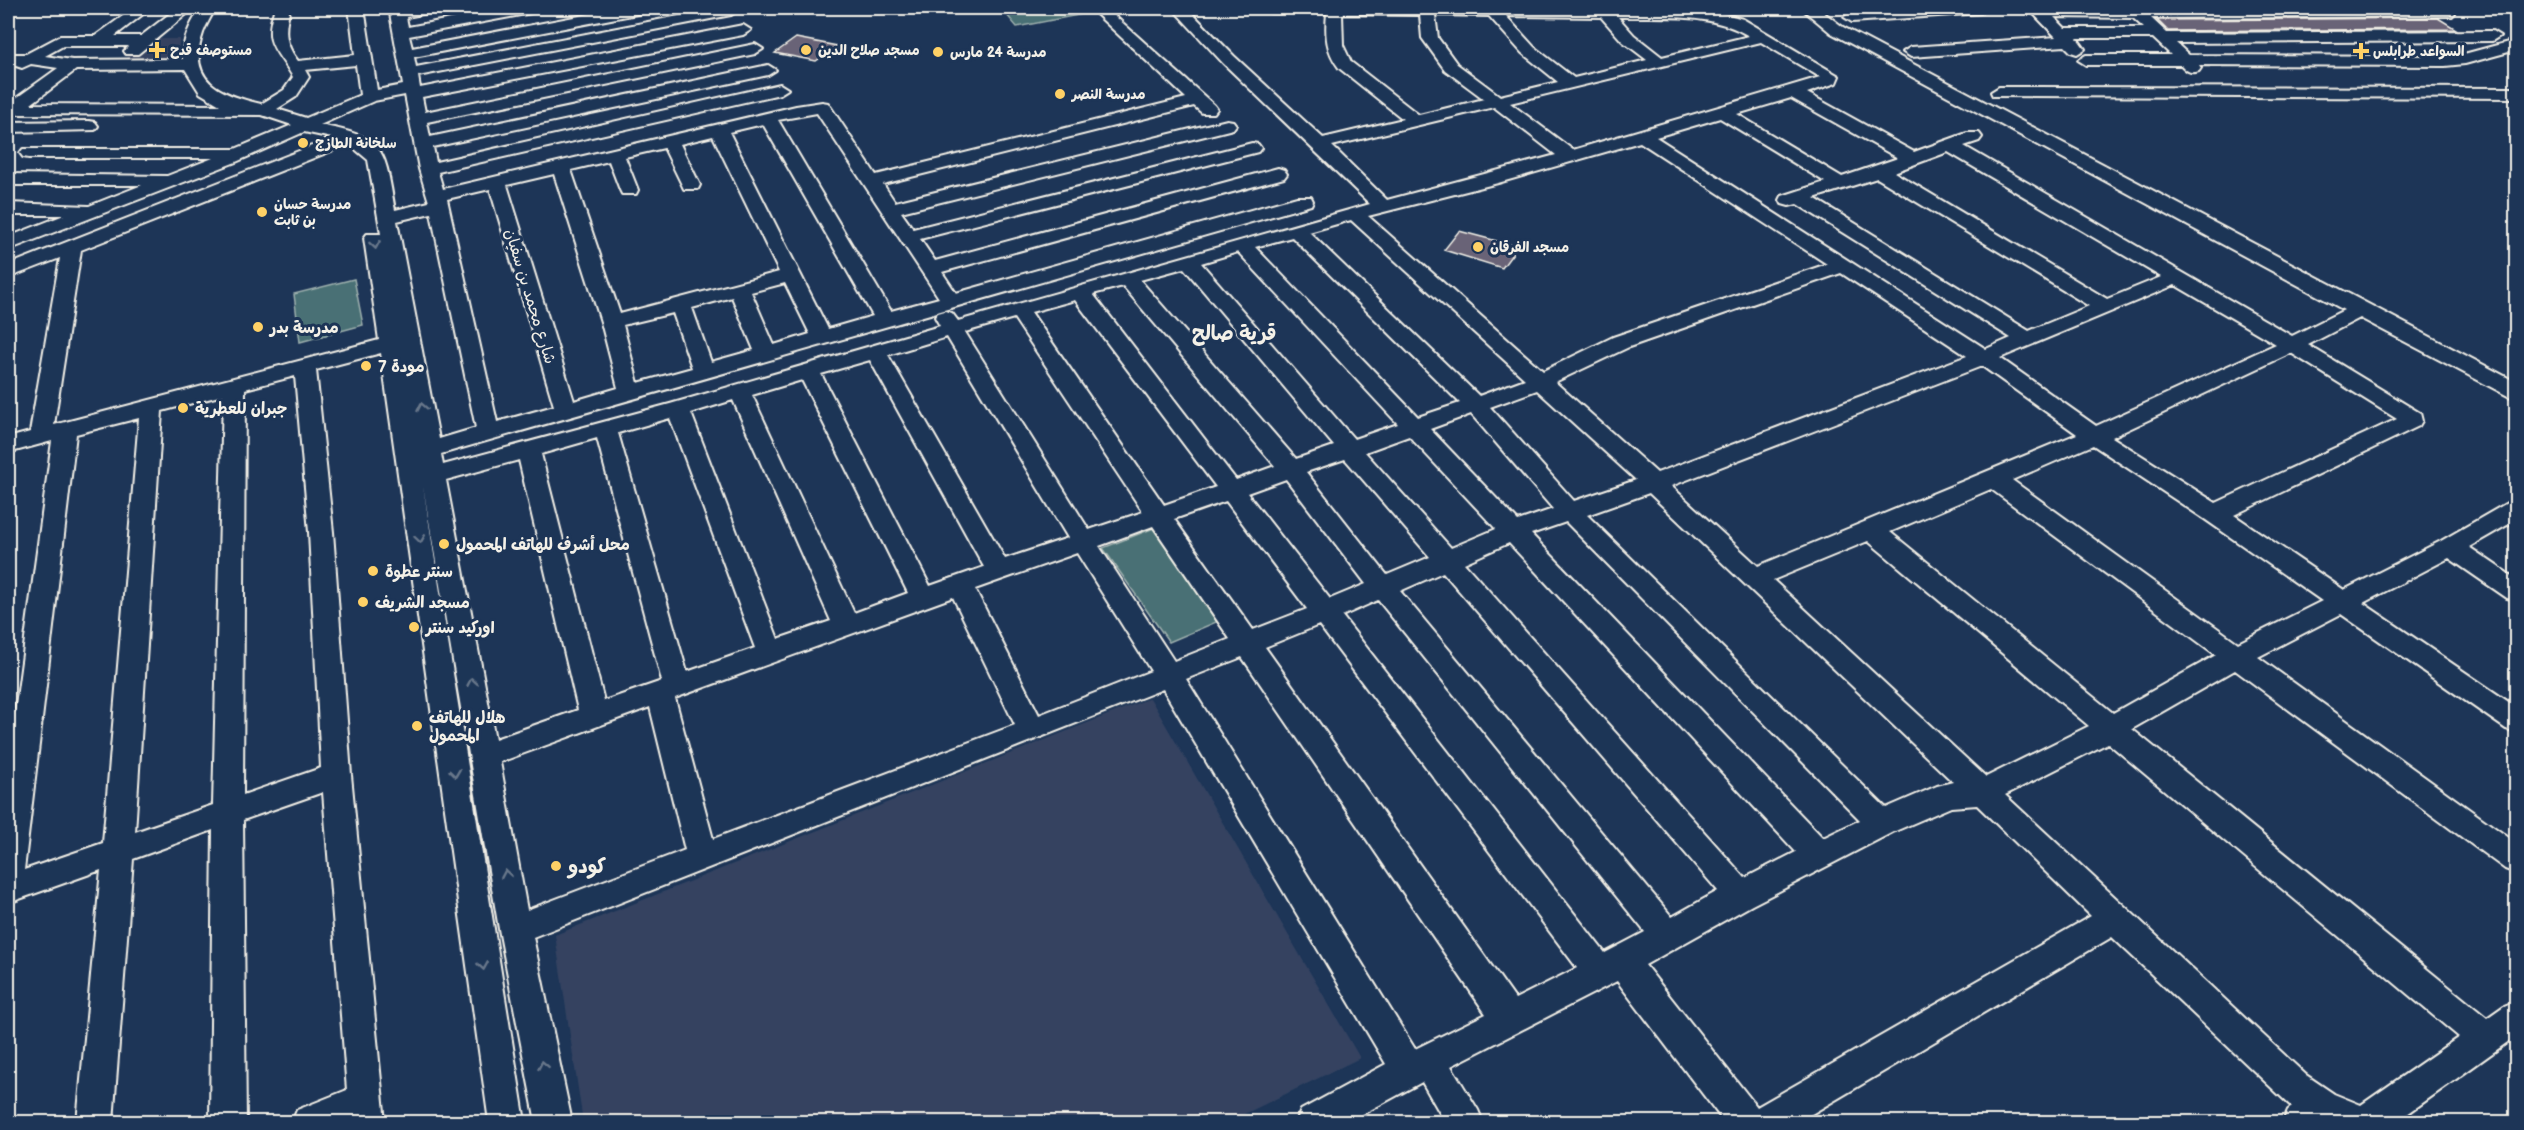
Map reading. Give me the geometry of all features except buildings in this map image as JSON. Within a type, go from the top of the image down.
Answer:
[{"type":"street","points":[[100,40],[143,8]]},
{"type":"street","points":[[115,64],[186,8]]},
{"type":"street","points":[[208,8],[192,35],[190,64],[197,78],[208,90],[235,104],[257,108],[368,146],[377,160],[388,217],[507,1122]]},
{"type":"street","points":[[207,47],[207,33],[220,8]]},
{"type":"street","points":[[10,109],[257,108],[283,100],[296,89],[301,77],[296,66],[279,45],[278,22],[282,8]]},
{"type":"street","points":[[357,8],[369,97]]},
{"type":"street","points":[[398,18],[434,8]]},
{"type":"street","points":[[398,18],[531,8]]},
{"type":"street","points":[[404,54],[642,8]]},
{"type":"street","points":[[1098,8],[1252,148],[1325,221]]},
{"type":"street","points":[[1179,8],[1239,71],[1320,144],[1384,207]]},
{"type":"street","points":[[421,465],[528,450],[606,430],[1325,221],[1571,157],[1793,92],[1830,79],[1831,76],[1737,22],[1707,14],[1271,8]]},
{"type":"street","points":[[1335,8],[1334,44],[1337,56],[1344,65],[1416,121]]},
{"type":"street","points":[[1809,8],[1837,30],[2360,310],[2517,391]]},
{"type":"street","points":[[1852,17],[1981,8]]},
{"type":"street","points":[[11,241],[176,180],[369,97],[730,9],[796,111]]},
{"type":"street","points":[[2039,10],[2443,10],[2514,46]]},
{"type":"street","points":[[2039,10],[2115,92]]},
{"type":"street","points":[[2134,10],[2218,92]]},
{"type":"street","points":[[2262,10],[2317,61]]},
{"type":"street","points":[[1427,11],[1430,38],[1442,58],[1462,76],[1571,157]]},
{"type":"street","points":[[1494,12],[1528,50],[1571,84]]},
{"type":"street","points":[[1606,13],[1628,38],[1659,62]]},
{"type":"street","points":[[398,18],[417,119],[438,201],[488,432]]},
{"type":"street","points":[[411,85],[743,30]]},
{"type":"street","points":[[1911,52],[2066,37],[2492,36]]},
{"type":"street","points":[[1320,144],[1764,37]]},
{"type":"street","points":[[8,73],[60,41],[144,41]]},
{"type":"street","points":[[2085,60],[2460,60],[2514,46]]},
{"type":"street","points":[[417,119],[755,49]]},
{"type":"street","points":[[8,59],[72,64],[190,64]]},
{"type":"street","points":[[296,66],[363,59]]},
{"type":"street","points":[[10,109],[72,64]]},
{"type":"street","points":[[211,70],[231,93],[251,102],[257,108]]},
{"type":"street","points":[[423,144],[768,70]]},
{"type":"street","points":[[428,169],[780,89]]},
{"type":"street","points":[[158,109],[188,102],[208,90]]},
{"type":"street","points":[[1793,92],[1913,159]]},
{"type":"street","points":[[1999,92],[2517,93]]},
{"type":"street","points":[[873,181],[1197,100]]},
{"type":"street","points":[[388,217],[497,182],[796,111],[822,107],[930,269],[945,304],[952,330],[1084,543],[1419,1065],[1465,1122]]},
{"type":"street","points":[[1722,112],[1839,183]]},
{"type":"street","points":[[768,118],[886,320]]},
{"type":"street","points":[[891,209],[1227,125]]},
{"type":"street","points":[[9,128],[305,126]]},
{"type":"street","points":[[8,172],[62,127]]},
{"type":"street","points":[[719,130],[822,338]]},
{"type":"street","points":[[1643,136],[1984,357],[2095,436],[2215,514],[2340,602],[2517,721]]},
{"type":"street","points":[[8,272],[342,137]]},
{"type":"street","points":[[342,137],[362,169],[390,344],[421,465],[485,755],[515,929],[554,1122]]},
{"type":"street","points":[[1760,210],[1973,137]]},
{"type":"street","points":[[670,142],[690,185]]},
{"type":"street","points":[[1950,146],[2293,345],[2408,413],[2412,418],[2411,421],[2215,514]]},
{"type":"street","points":[[909,236],[1252,148]]},
{"type":"street","points":[[29,153],[238,153]]},
{"type":"street","points":[[615,154],[628,190]]},
{"type":"street","points":[[561,167],[612,322],[630,393]]},
{"type":"street","points":[[1879,171],[2104,306]]},
{"type":"street","points":[[930,269],[1278,174]]},
{"type":"street","points":[[8,179],[176,180]]},
{"type":"street","name":"شارع محمد بن سفيان","points":[[497,182],[566,410]]},
{"type":"street","points":[[1799,197],[2027,339]]},
{"type":"street","points":[[421,465],[488,432],[1305,201]]},
{"type":"street","points":[[8,209],[96,210]]},
{"type":"street","points":[[1354,213],[1652,482],[1983,792],[2115,920],[2294,1087],[2311,1115],[2358,1122]]},
{"type":"street","points":[[1296,230],[1475,405],[1570,512],[1882,823]]},
{"type":"street","points":[[1242,245],[1820,856]]},
{"type":"street","points":[[8,874],[72,246]]},
{"type":"street","points":[[1188,260],[1349,448],[1448,558],[1741,895]]},
{"type":"street","points":[[485,755],[999,571],[1475,405],[1540,381],[1621,342],[1844,265]]},
{"type":"street","points":[[612,322],[792,275]]},
{"type":"street","points":[[515,929],[1032,730],[1323,613],[1514,531],[1697,468],[1984,357],[2177,277]]},
{"type":"street","points":[[1127,278],[1291,469],[1382,587],[1667,935]]},
{"type":"street","points":[[739,289],[767,354]]},
{"type":"street","points":[[1080,292],[1323,613],[1611,967],[1746,1122]]},
{"type":"street","points":[[680,304],[704,372]]},
{"type":"street","points":[[1019,310],[1159,516],[1510,1020]]},
{"type":"street","points":[[1754,578],[2095,436],[2293,345],[2360,310]]},
{"type":"street","points":[[8,445],[390,344]]},
{"type":"street","points":[[876,352],[999,571]]},
{"type":"street","points":[[305,367],[321,532],[336,775],[366,1111],[310,1122]]},
{"type":"street","points":[[808,372],[924,599]]},
{"type":"street","points":[[228,1122],[228,812],[234,384]]},
{"type":"street","points":[[740,392],[847,627]]},
{"type":"street","points":[[95,1122],[151,407]]},
{"type":"street","points":[[678,410],[770,653]]},
{"type":"street","points":[[606,430],[669,689],[702,856]]},
{"type":"street","points":[[528,450],[594,716]]},
{"type":"street","points":[[1992,478],[2517,860]]},
{"type":"street","points":[[1314,1122],[1419,1065],[1611,967],[1741,895],[1882,823],[1948,795],[1983,792],[2111,728],[2237,656],[2450,547],[2517,509]]},
{"type":"street","points":[[1871,530],[2487,1039]]},
{"type":"street","points":[[2450,547],[2517,591]]},
{"type":"street","points":[[960,585],[1032,730]]},
{"type":"street","points":[[8,889],[336,775]]},
{"type":"street","points":[[1765,1122],[2115,920]]},
{"type":"street","points":[[2367,1122],[2517,1017]]},
{"type":"shaded area","name":"مستوصف قدح","points":[[151,39],[180,39],[176,61],[123,60]]},
{"type":"shaded area","points":[[1150,698],[1360,1058],[1228,1122],[583,1122],[555,935]]},
{"type":"green space","points":[[1001,8],[1078,8],[1083,14],[1017,27]]},
{"type":"green space","points":[[354,279],[363,325],[300,342],[294,294]]},
{"type":"green space","points":[[1159,526],[1228,617],[1169,642],[1103,548]]},
{"type":"place","name":"مستوصف قدح","points":[[157,50]]},
{"type":"place","name":"مسجد صلاح الدين","points":[[806,50]]},
{"type":"place","name":"السواعد طرابلس","points":[[2361,51]]},
{"type":"place","name":"مدرسة 24 مارس","points":[[938,52]]},
{"type":"place","name":"مدرسة النصر","points":[[1060,94]]},
{"type":"place","name":"سلخانة الطازج","points":[[303,143]]},
{"type":"place","name":"مدرسة حسان بن ثابت","points":[[262,212]]},
{"type":"place","name":"مسجد الفرقان","points":[[1478,247]]},
{"type":"place","name":"مدرسة بدر","points":[[258,327]]},
{"type":"place","name":"مودة 7","points":[[366,366]]},
{"type":"place","name":"جبران للعطرية","points":[[183,408]]},
{"type":"place","name":"محل أشرف للهاتف المحمول","points":[[444,544]]},
{"type":"place","name":"سنتر عطوة","points":[[373,571]]},
{"type":"place","name":"مسجد الشريف","points":[[363,602]]},
{"type":"place","name":"اوركيد سنتر","points":[[414,627]]},
{"type":"place","name":"هلال للهاتف المحمول","points":[[417,726]]},
{"type":"place","name":"كودو","points":[[556,866]]},
{"type":"district","name":"قرية صالح","points":[[1234,333]]}]
